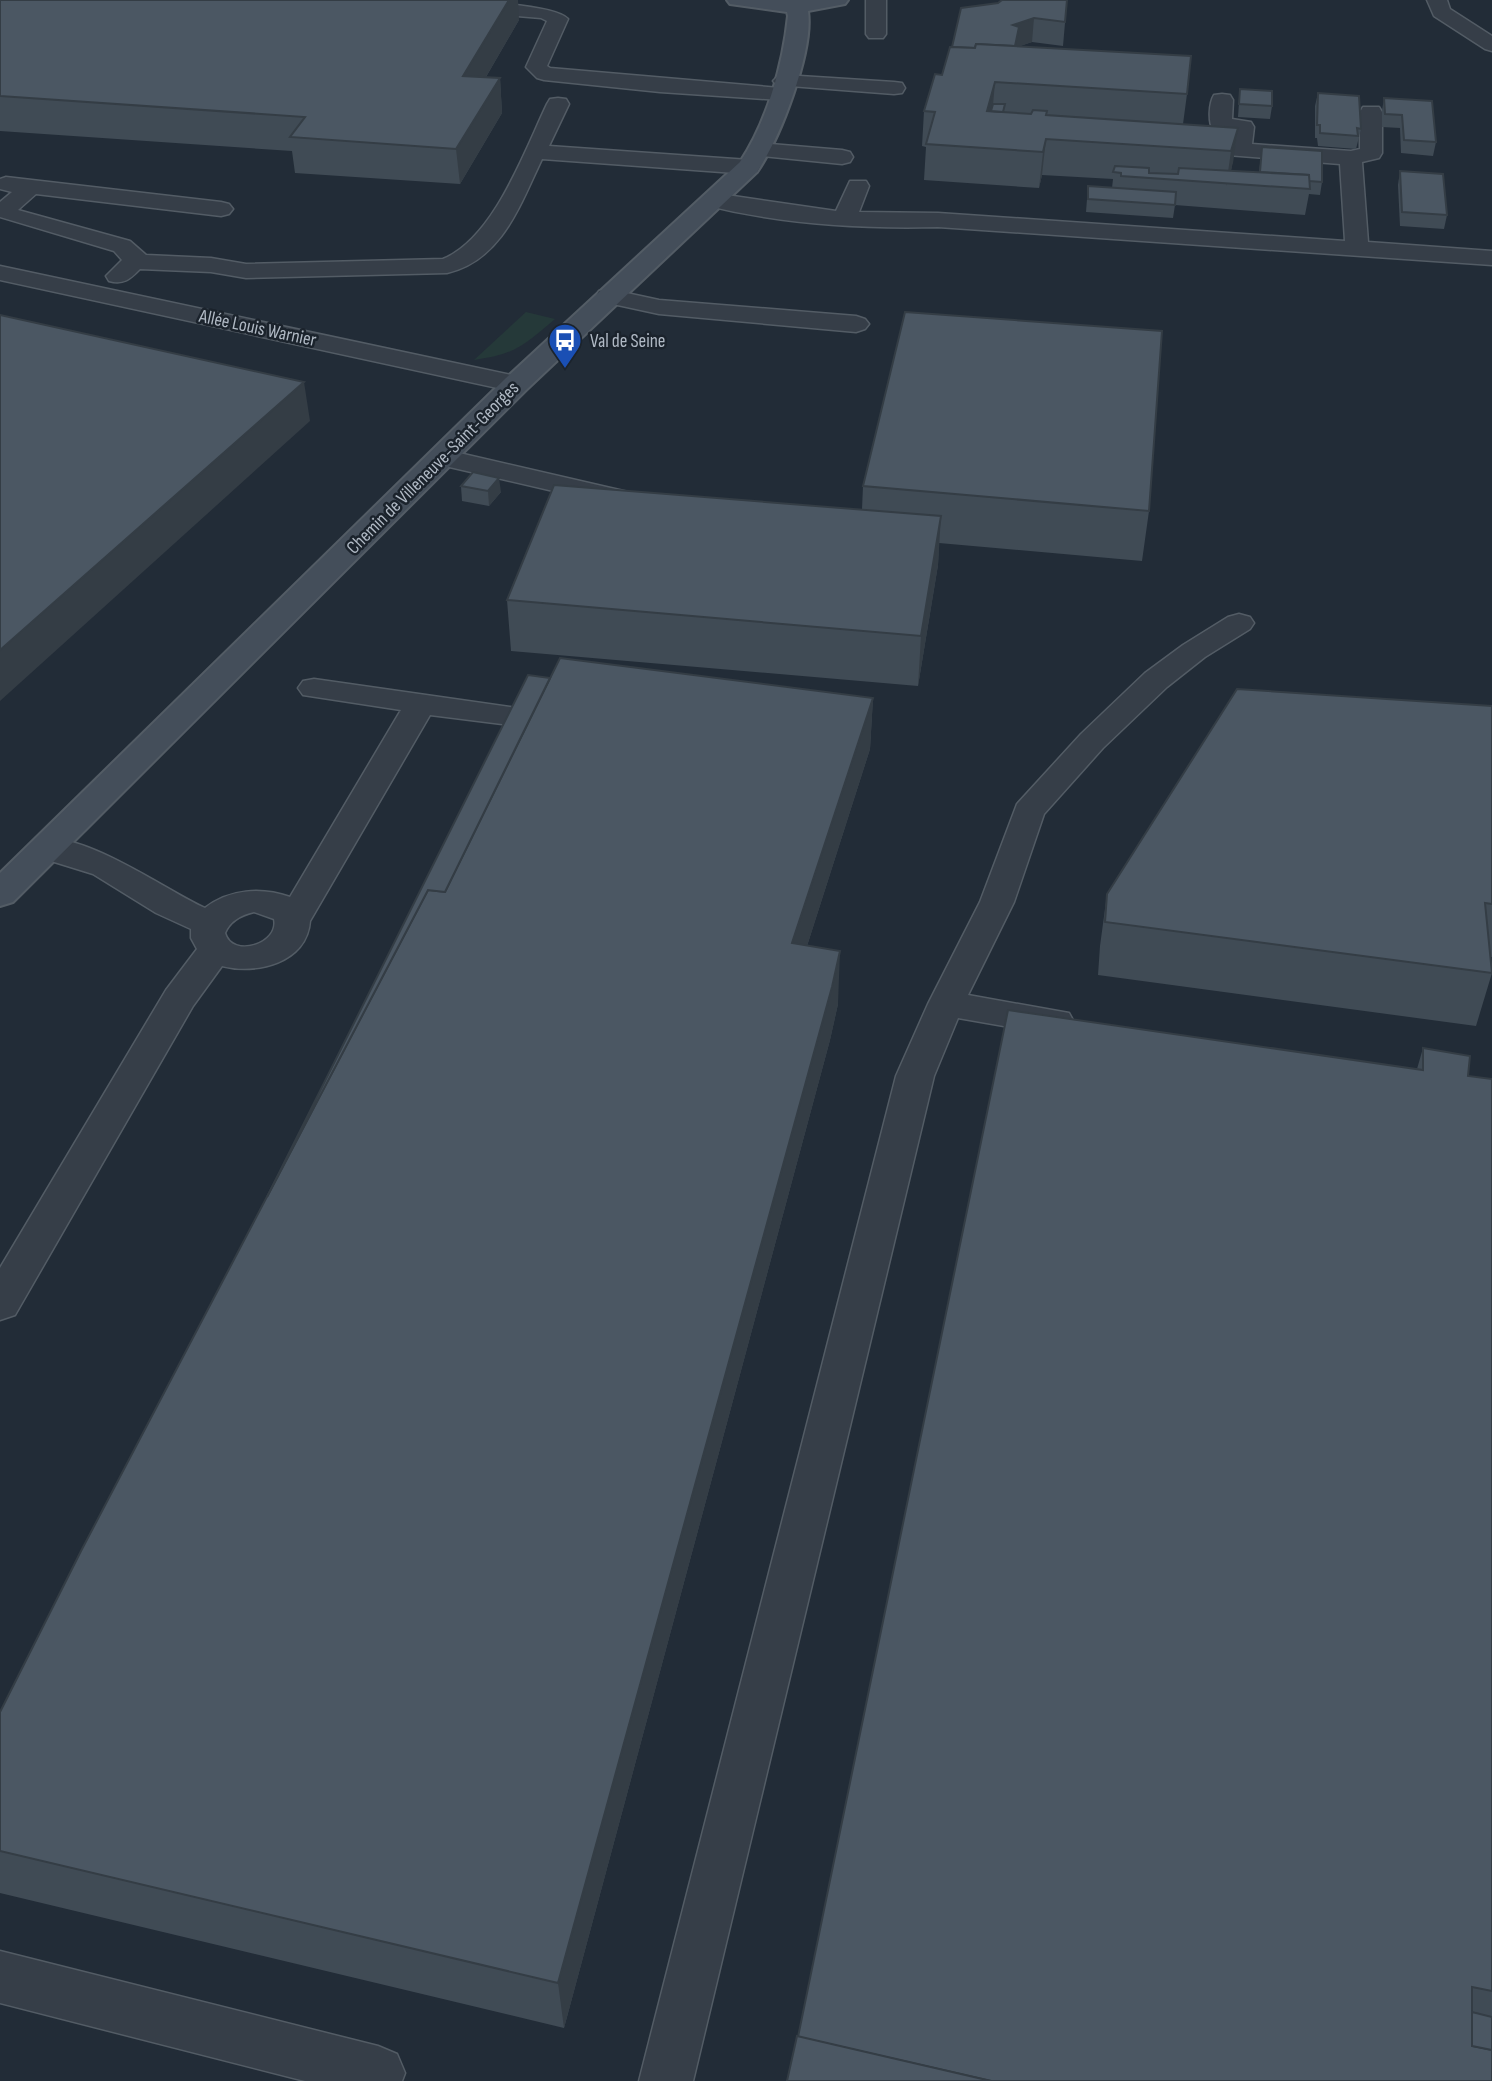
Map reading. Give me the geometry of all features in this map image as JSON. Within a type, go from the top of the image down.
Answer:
[{"type":"street","points":[[737,0],[797,6],[838,0]]},
{"type":"street","name":"Chemin de Villeneuve-Saint-Georges","points":[[0,894],[516,383],[754,159],[797,40],[801,14],[797,6]]},
{"type":"lane","points":[[396,0],[546,12],[558,19],[536,67],[544,74],[660,86],[881,88]]},
{"type":"lane","points":[[876,0],[876,34]]},
{"type":"lane","points":[[1435,10],[1472,11]]},
{"type":"lane","points":[[1435,10],[1492,45]]},
{"type":"lane","points":[[1222,100],[1221,125],[1243,127],[1240,150]]},
{"type":"lane","points":[[97,293],[134,262],[211,265],[246,271],[447,266],[468,257],[500,223],[558,104]]},
{"type":"lane","points":[[1159,144],[1351,159],[1371,153],[1371,112]]},
{"type":"lane","points":[[535,152],[754,159],[833,156],[846,135]]},
{"type":"lane","points":[[1351,159],[1357,249]]},
{"type":"lane","points":[[0,183],[221,209]]},
{"type":"lane","points":[[845,218],[858,186]]},
{"type":"lane","points":[[31,187],[6,209],[10,215],[122,246],[131,251],[135,257],[134,262]]},
{"type":"lane","points":[[713,200],[788,214],[901,222],[938,220],[1492,258]]},
{"type":"lane","name":"Allée Louis Warnier","points":[[0,273],[516,383]]},
{"type":"lane","points":[[608,296],[659,307],[856,324]]},
{"type":"lane","points":[[442,457],[649,506]]},
{"type":"lane","points":[[666,2081],[915,1076],[946,1004],[997,902],[1029,811],[1092,741],[1156,680],[1194,651],[1239,623]]},
{"type":"lane","points":[[314,688],[510,716]]},
{"type":"lane","points":[[47,848],[105,866],[213,936],[224,955],[238,958],[268,955],[290,939],[295,930],[294,920],[420,704]]},
{"type":"lane","points":[[0,1304],[179,999],[227,909],[254,901],[278,905],[294,920]]},
{"type":"lane","points":[[946,1004],[1082,1026]]},
{"type":"lane","points":[[0,1977],[378,2073],[375,2081]]},
{"type":"green space","points":[[526,312],[555,319],[510,352],[474,360]]},
{"type":"building","points":[[0,0],[509,0],[463,76],[500,78],[456,149],[290,137],[305,117],[0,96]]},
{"type":"building","points":[[1002,0],[1067,0],[1065,22],[1034,18],[1013,25],[1019,27],[1015,46],[976,44],[975,48],[952,47],[961,8],[998,3]]},
{"type":"building","points":[[976,44],[1191,56],[1187,94],[995,82],[987,111],[1031,114],[1033,110],[1047,111],[1046,115],[1238,128],[1231,151],[1046,139],[1043,152],[926,144],[935,112],[924,111],[935,74],[942,75],[950,47],[975,48]]},
{"type":"building","points":[[1240,89],[1272,91],[1272,106],[1239,104]]},
{"type":"building","points":[[1318,93],[1359,96],[1361,129],[1357,128],[1358,136],[1320,133],[1320,125],[1317,125]]},
{"type":"building","points":[[1384,98],[1432,101],[1436,142],[1404,140],[1402,115],[1385,114]]},
{"type":"building","points":[[993,104],[1005,104],[1003,112],[991,111]]},
{"type":"building","points":[[1262,147],[1322,151],[1322,182],[1309,181],[1309,175],[1260,172]]},
{"type":"building","points":[[1115,166],[1149,168],[1149,173],[1178,174],[1179,168],[1309,175],[1310,189],[1121,176],[1121,173],[1113,172]]},
{"type":"building","points":[[1400,171],[1443,174],[1447,215],[1402,212]]},
{"type":"building","points":[[1088,186],[1176,192],[1175,205],[1088,199]]},
{"type":"building","points":[[905,312],[1162,331],[1149,511],[863,486]]},
{"type":"building","points":[[0,315],[304,382],[0,650]]},
{"type":"building","points":[[473,472],[499,478],[488,491],[461,486]]},
{"type":"building","points":[[554,485],[941,516],[921,636],[507,600]]},
{"type":"building","points":[[560,658],[873,698],[792,943],[840,951],[832,987],[558,1983],[0,1851],[0,1712],[81,1551],[428,890],[445,892]]},
{"type":"building","points":[[528,675],[550,678],[445,892],[428,890],[267,1197]]},
{"type":"building","points":[[1237,689],[1492,706],[1492,904],[1485,903],[1492,973],[1105,922],[1107,894]]},
{"type":"building","points":[[1008,1010],[1423,1070],[1423,1048],[1470,1056],[1468,1076],[1492,1079],[1492,1991],[1472,1987],[1472,2046],[1492,2050],[1492,2081],[991,2081],[798,2037]]},
{"type":"building","points":[[1472,2012],[1492,2017],[1492,2050],[1472,2046]]},
{"type":"building","points":[[797,2036],[991,2081],[787,2081]]},
{"type":"place","name":"Val de Seine","points":[[565,370]]}]
